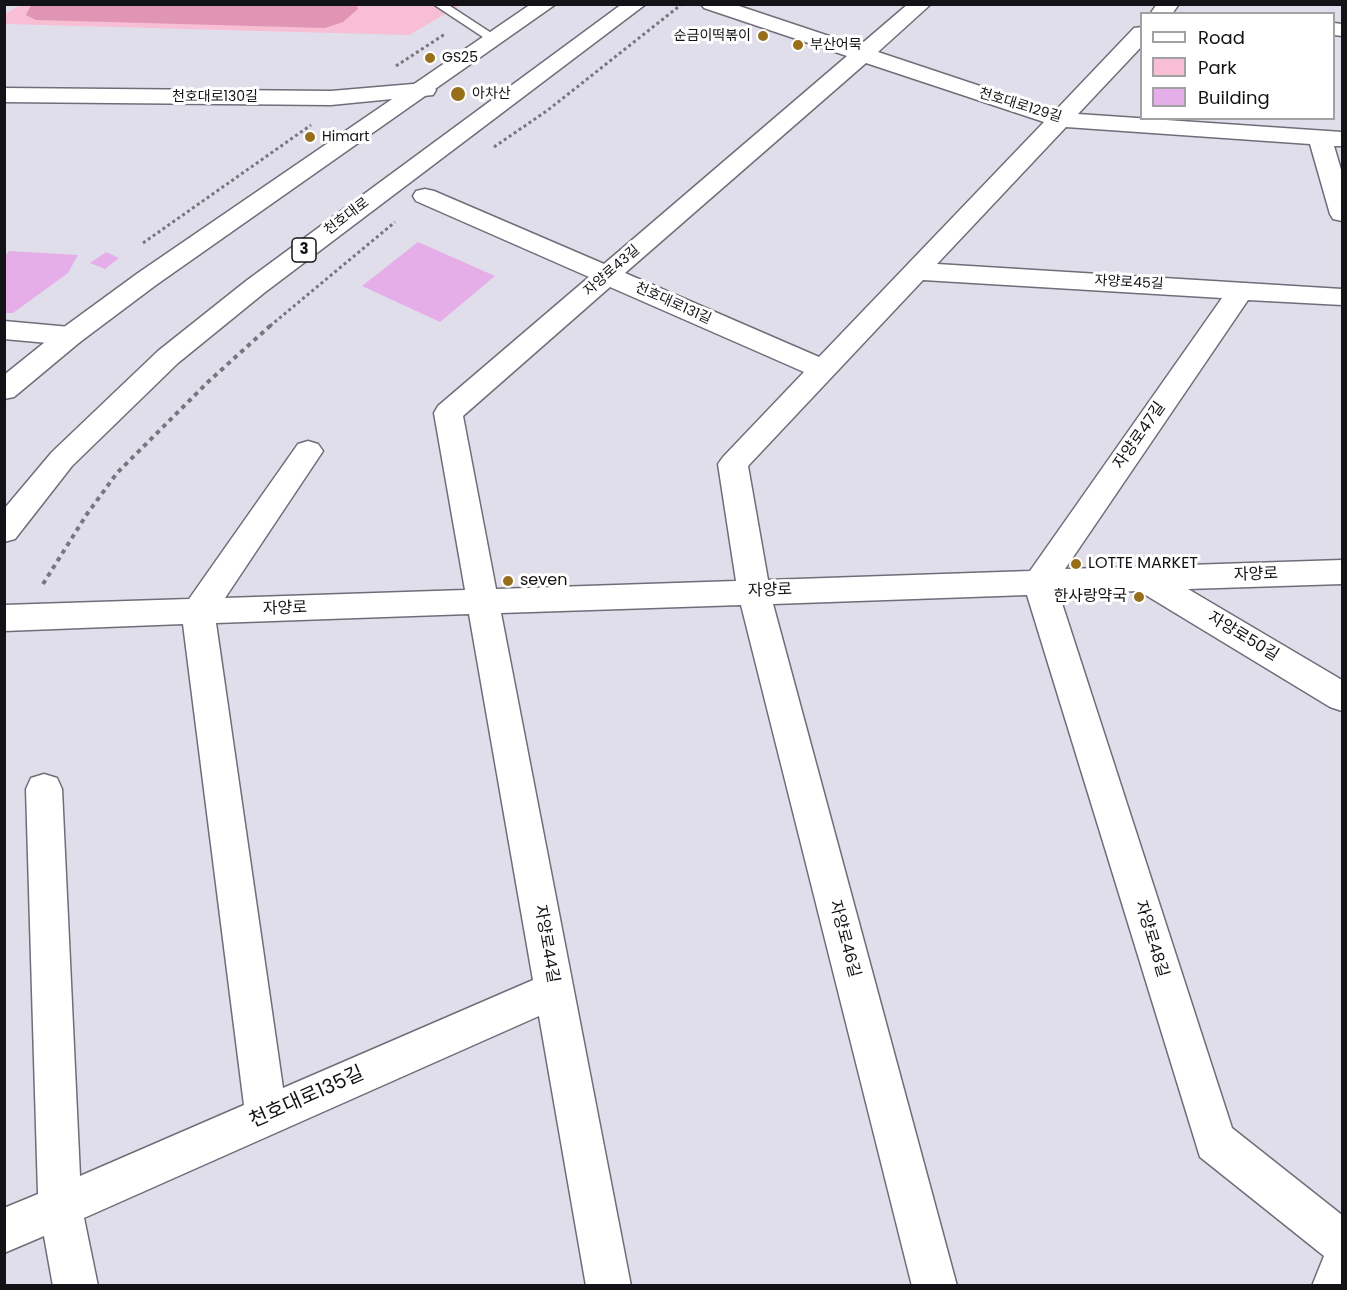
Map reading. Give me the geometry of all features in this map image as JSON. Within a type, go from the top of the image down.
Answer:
[{"type":"street","points":[[4,390],[70,336],[195,246],[425,90],[546,4]]},
{"type":"street","name":"천호대로","points":[[4,531],[63,459],[168,357],[292,258],[636,4]]},
{"type":"street","name":"천호대로129길","points":[[711,4],[1057,119],[1331,138]]},
{"type":"street","name":"자양로43길","points":[[483,602],[448,413],[921,4]]},
{"type":"street","points":[[754,592],[733,464],[1057,119],[1140,35]]},
{"type":"street","name":"천호대로130길","points":[[4,95],[331,98],[425,90]]},
{"type":"street","points":[[1331,138],[1342,214]]},
{"type":"street","name":"천호대로131길","points":[[425,196],[822,369]]},
{"type":"street","name":"자양로45길","points":[[915,271],[1342,297]]},
{"type":"street","name":"자양로47길","points":[[1039,582],[1240,290]]},
{"type":"street","points":[[4,330],[70,336]]},
{"type":"street","points":[[266,1116],[198,612],[308,451]]},
{"type":"street","name":"자양로","points":[[13,617],[1342,572]]},
{"type":"street","name":"자양로50길","points":[[1143,578],[1342,697]]},
{"type":"street","name":"자양로48길","points":[[1039,582],[1215,1142],[1342,1242]]},
{"type":"street","name":"자양로46길","points":[[754,592],[935,1286]]},
{"type":"street","name":"자양로44길","points":[[483,602],[609,1286]]},
{"type":"street","points":[[44,789],[60,1206],[76,1286]]},
{"type":"street","name":"천호대로135길","points":[[4,1230],[554,990]]},
{"type":"street","points":[[1334,1286],[1342,1268]]},
{"type":"lane","points":[[438,4],[496,40]]},
{"type":"path","points":[[493,147],[548,110],[682,4]]},
{"type":"path","points":[[13,617],[117,472],[209,381],[290,308],[425,196]]},
{"type":"green space","points":[[22,4],[461,5],[409,35],[5,24],[5,14]]},
{"type":"shaded area","points":[[356,4],[358,9],[343,22],[325,28],[36,20],[26,15],[31,5]]},
{"type":"building","points":[[418,242],[495,276],[440,322],[362,286]]},
{"type":"building","points":[[9,251],[78,255],[68,273],[13,313],[4,313],[4,258]]},
{"type":"building","points":[[106,252],[119,258],[105,269],[90,263]]},
{"type":"place","name":"순금이떡볶이","points":[[763,36]]},
{"type":"place","name":"부산어묵","points":[[798,45]]},
{"type":"place","name":"GS25","points":[[430,58]]},
{"type":"place","name":"아차산","points":[[458,94]]},
{"type":"place","name":"Himart","points":[[310,137]]},
{"type":"place","name":"LOTTE MARKET","points":[[1076,564]]},
{"type":"place","name":"seven","points":[[508,581]]},
{"type":"place","name":"한사랑약국","points":[[1139,597]]}]
